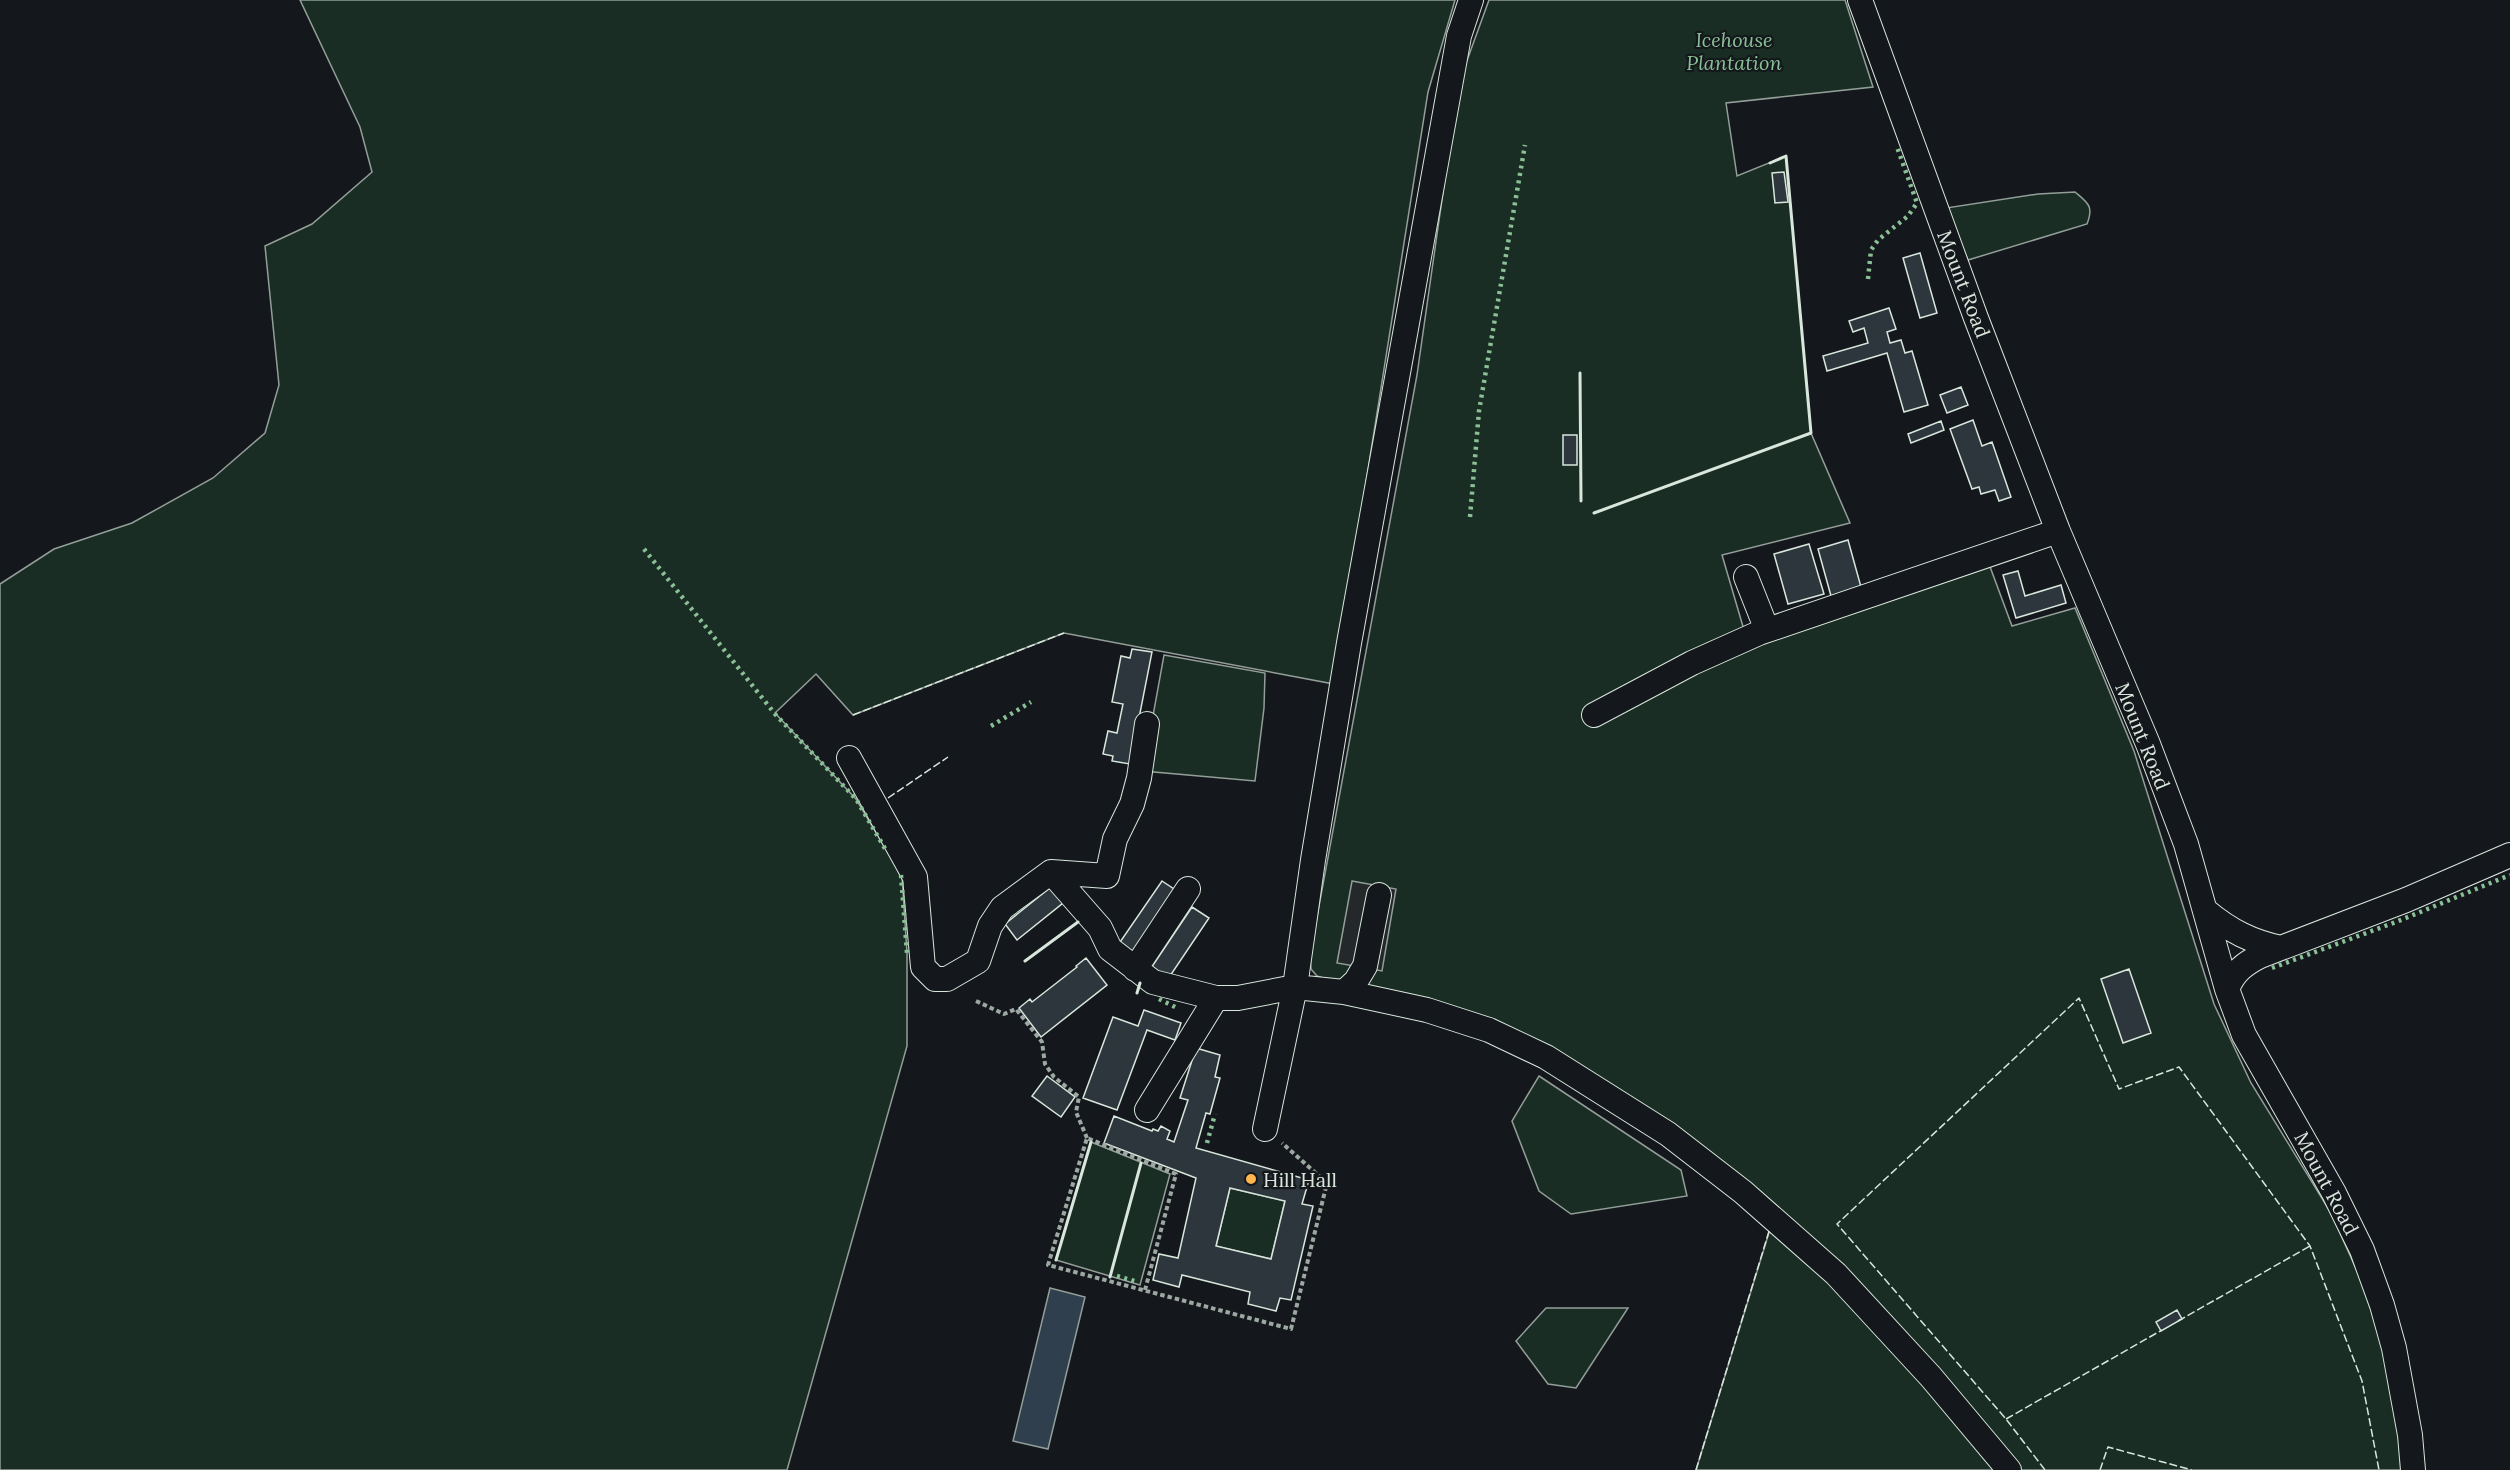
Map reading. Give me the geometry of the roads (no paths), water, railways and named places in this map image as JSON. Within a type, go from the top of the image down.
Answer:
[{"type":"street","points":[[1265,1129],[1295,987],[1312,860],[1351,631],[1459,36],[1471,0]]},
{"type":"street","name":"Mount Road","points":[[1860,0],[1955,264],[2058,531],[2148,744],[2186,844],[2227,989],[2244,1035],[2334,1193],[2362,1250],[2382,1305],[2394,1348],[2413,1470]]},
{"type":"street","points":[[1594,715],[1692,663],[1767,630],[2058,531]]},
{"type":"street","points":[[1746,577],[1767,630]]},
{"type":"street","points":[[849,759],[915,877],[923,967],[935,979],[947,979],[978,961],[990,926],[1002,908],[1051,872],[1107,876],[1115,839],[1132,804],[1139,778],[1147,724]]},
{"type":"street","points":[[2227,989],[2232,977],[2246,963],[2406,900],[2510,855]]},
{"type":"street","points":[[1051,872],[1100,928],[1110,949],[1153,982],[1216,998],[1238,998],[1295,987],[1344,992],[1427,1010],[1489,1030],[1546,1057],[1668,1134],[1743,1192],[1836,1274],[1931,1377],[2009,1470]]},
{"type":"street","points":[[1135,969],[1188,889]]},
{"type":"street","points":[[1344,992],[1356,981],[1365,966],[1379,895]]},
{"type":"street","points":[[2206,912],[2257,943],[2281,948]]},
{"type":"street","points":[[1147,1110],[1216,998]]},
{"type":"water","points":[[1050,1288],[1085,1297],[1048,1449],[1013,1441]]},
{"type":"place","name":"Hill Hall","points":[[1251,1179]]},
{"type":"park label","name":"Icehouse Plantation","points":[[1734,50]]}]
